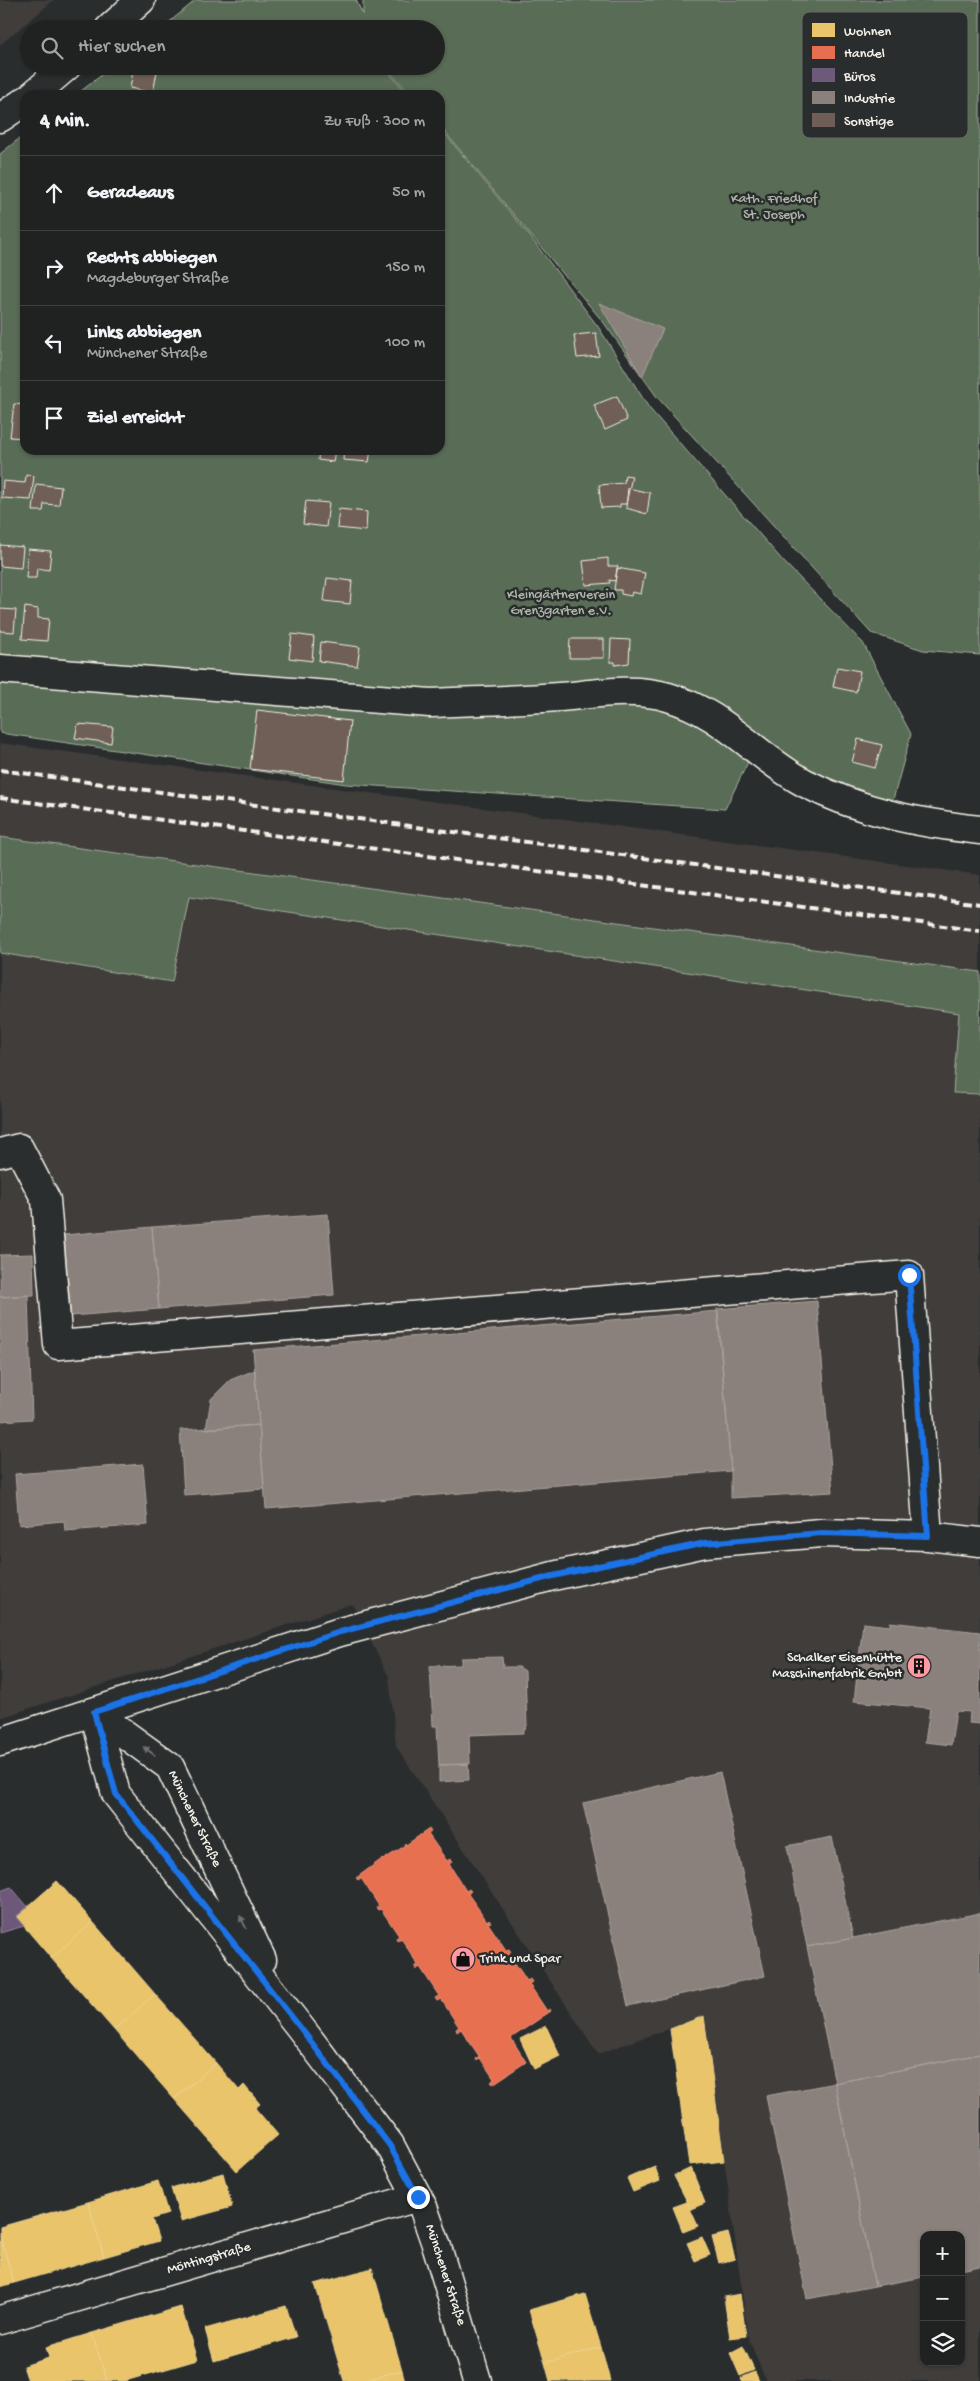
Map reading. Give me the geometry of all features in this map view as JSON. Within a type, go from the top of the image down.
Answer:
[{"type":"street","points":[[119,20],[141,0]]},
{"type":"street","points":[[39,90],[56,75]]},
{"type":"street","points":[[0,118],[20,104]]},
{"type":"street","points":[[0,669],[168,684],[430,702],[483,702],[635,691],[668,697],[697,708],[733,730],[756,751],[805,783],[861,807],[922,823],[980,830]]},
{"type":"street","points":[[0,1154],[20,1148],[46,1200],[58,1345],[909,1275],[928,1536]]},
{"type":"street","points":[[0,1742],[340,1632],[553,1576],[705,1543],[821,1533],[928,1536],[980,1542]]},
{"type":"street","name":"Münchener Straße","points":[[94,1712],[116,1794],[299,2026],[390,2146],[418,2197],[437,2247],[477,2381]]},
{"type":"street","name":"Münchener Straße","points":[[94,1712],[170,1767],[254,1946],[299,2026]]},
{"type":"street","name":"Möntingstraße","points":[[0,2320],[418,2197]]},
{"type":"shaded area","points":[[0,0],[54,0],[30,20],[20,20],[20,28],[0,45]]},
{"type":"shaded area","points":[[0,743],[980,875],[980,972],[0,837]]},
{"type":"shaded area","points":[[188,897],[960,1013],[953,1093],[980,1094],[980,2381],[766,2381],[748,2337],[705,2016],[598,2054],[396,1746],[389,1677],[352,1604],[0,1718],[0,953],[172,982]]},
{"type":"green space","name":"Kath. Friedhof St. Joseph","points":[[196,0],[356,0],[363,15],[363,0],[980,0],[980,655],[923,650],[871,633],[657,397],[604,323],[445,132],[445,90],[406,90],[393,75],[445,75],[445,20],[172,20]]},
{"type":"green space","points":[[102,75],[391,75],[404,90],[82,90]]},
{"type":"green space","name":"Kleingärtnerverein Grenzgarten e.V.","points":[[445,134],[529,235],[599,328],[649,408],[783,561],[863,643],[911,734],[891,807],[750,758],[725,809],[346,784],[0,733],[0,154],[20,138],[20,455],[445,455]]},
{"type":"green space","points":[[0,837],[980,972],[980,1094],[953,1093],[959,1013],[189,897],[172,982],[0,953]]},
{"type":"building: Wohnen","points":[[57,1881],[93,1922],[51,1958],[16,1917]]},
{"type":"building: Wohnen","points":[[93,1922],[155,1994],[114,2030],[51,1958]]},
{"type":"building: Wohnen","points":[[155,1994],[216,2063],[174,2099],[114,2030]]},
{"type":"building: Wohnen","points":[[704,2016],[724,2161],[689,2165],[670,2029]]},
{"type":"building: Wohnen","points":[[546,2026],[560,2056],[534,2069],[520,2039]]},
{"type":"building: Wohnen","points":[[216,2063],[239,2090],[244,2085],[260,2104],[255,2108],[278,2135],[237,2171],[174,2099]]},
{"type":"building: Wohnen","points":[[655,2167],[660,2181],[633,2192],[627,2178]]},
{"type":"building: Wohnen","points":[[691,2168],[705,2203],[691,2209],[674,2176]]},
{"type":"building: Wohnen","points":[[223,2173],[232,2207],[181,2221],[171,2188]]},
{"type":"building: Wohnen","points":[[158,2181],[168,2214],[152,2219],[159,2241],[104,2257],[88,2202]]},
{"type":"building: Wohnen","points":[[88,2202],[104,2257],[14,2283],[0,2235],[0,2227]]},
{"type":"building: Wohnen","points":[[687,2202],[698,2226],[683,2232],[673,2207]]},
{"type":"building: Wohnen","points":[[728,2233],[735,2259],[719,2263],[712,2237]]},
{"type":"building: Wohnen","points":[[0,2235],[14,2283],[0,2287]]},
{"type":"building: Wohnen","points":[[702,2237],[710,2255],[695,2261],[687,2243]]},
{"type":"building: Wohnen","points":[[372,2268],[402,2370],[363,2381],[344,2381],[315,2284]]},
{"type":"building: Wohnen","points":[[585,2294],[601,2347],[545,2363],[529,2310]]},
{"type":"building: Wohnen","points":[[740,2294],[746,2336],[730,2338],[724,2297]]},
{"type":"building: Wohnen","points":[[286,2306],[296,2337],[214,2361],[205,2329]]},
{"type":"building: Wohnen","points":[[181,2307],[197,2360],[125,2381],[107,2381],[92,2333]]},
{"type":"building: Wohnen","points":[[92,2333],[107,2381],[28,2381],[23,2366],[49,2358],[46,2347]]},
{"type":"building: Wohnen","points":[[743,2346],[754,2370],[740,2376],[730,2353]]},
{"type":"building: Wohnen","points":[[601,2347],[610,2381],[550,2381],[545,2363]]},
{"type":"building: Wohnen","points":[[402,2370],[405,2381],[363,2381]]},
{"type":"building: Wohnen","points":[[755,2372],[759,2381],[742,2381],[741,2378]]},
{"type":"building: Handel","name":"Trink und Spar","points":[[429,1829],[431,1832],[428,1834],[447,1861],[450,1859],[452,1862],[449,1864],[466,1891],[469,1889],[471,1891],[468,1894],[487,1921],[489,1919],[491,1922],[488,1923],[506,1950],[509,1949],[511,1952],[509,1954],[527,1981],[530,1979],[532,1982],[529,1984],[547,2011],[550,2009],[551,2011],[511,2038],[526,2062],[493,2084],[491,2082],[494,2079],[480,2058],[477,2061],[476,2059],[479,2056],[461,2029],[457,2032],[456,2029],[459,2027],[441,1999],[437,2001],[435,1998],[439,1996],[420,1967],[416,1970],[415,1967],[418,1965],[401,1938],[397,1941],[396,1938],[399,1936],[381,1909],[378,1910],[376,1908],[379,1906],[361,1878],[358,1880],[356,1878],[382,1859],[403,1847],[405,1843],[406,1845]]},
{"type":"building: Büros","points":[[11,1887],[28,1907],[16,1917],[24,1926],[0,1933],[0,1891]]},
{"type":"building: Industrie","points":[[599,303],[663,329],[642,377]]},
{"type":"building: Industrie","points":[[328,1214],[334,1295],[159,1309],[152,1227]]},
{"type":"building: Industrie","points":[[152,1227],[159,1309],[71,1316],[64,1235]]},
{"type":"building: Industrie","points":[[33,1254],[34,1295],[0,1297],[0,1255]]},
{"type":"building: Industrie","points":[[28,1295],[32,1419],[0,1421],[0,1297]]},
{"type":"building: Industrie","points":[[817,1301],[833,1492],[731,1498],[731,1471],[717,1309]]},
{"type":"building: Industrie","points":[[718,1311],[731,1471],[266,1509],[253,1350]]},
{"type":"building: Industrie","points":[[255,1370],[259,1425],[206,1429],[211,1399],[230,1380]]},
{"type":"building: Industrie","points":[[259,1425],[264,1489],[184,1495],[180,1430]]},
{"type":"building: Industrie","points":[[143,1464],[148,1525],[65,1531],[64,1521],[19,1525],[15,1474]]},
{"type":"building: Industrie","name":"Schalker Eisenhütte Maschinenfabrik GmbH","points":[[890,1622],[980,1632],[980,1724],[969,1723],[970,1712],[956,1711],[951,1745],[925,1742],[930,1708],[854,1701],[863,1623],[890,1626]]},
{"type":"building: Industrie","points":[[502,1657],[503,1667],[519,1667],[525,1671],[527,1726],[523,1733],[469,1735],[470,1764],[439,1765],[437,1726],[433,1726],[430,1666],[461,1665],[461,1658]]},
{"type":"building: Industrie","points":[[468,1764],[469,1780],[439,1782],[439,1765]]},
{"type":"building: Industrie","points":[[720,1772],[765,1976],[628,2006],[583,1803]]},
{"type":"building: Industrie","points":[[832,1837],[853,1938],[807,1947],[787,1846]]},
{"type":"building: Industrie","points":[[980,1913],[980,2054],[835,2083],[807,1947]]},
{"type":"building: Industrie","points":[[980,2054],[980,2266],[965,2269],[965,2231],[920,2231],[920,2278],[875,2286],[835,2083]]},
{"type":"building: Industrie","points":[[835,2083],[875,2286],[807,2299],[766,2096]]},
{"type":"building: Sonstige","points":[[132,75],[156,75],[154,90],[130,88]]},
{"type":"building: Sonstige","points":[[596,333],[599,356],[577,358],[574,335]]},
{"type":"building: Sonstige","points":[[617,396],[627,420],[605,430],[594,405]]},
{"type":"building: Sonstige","points":[[14,404],[20,405],[20,438],[10,437]]},
{"type":"building: Sonstige","points":[[318,455],[334,455],[333,462],[318,460]]},
{"type":"building: Sonstige","points":[[344,455],[370,455],[369,462],[343,460]]},
{"type":"building: Sonstige","points":[[26,475],[34,476],[31,500],[2,498],[3,481],[25,483]]},
{"type":"building: Sonstige","points":[[625,475],[632,476],[626,504],[620,504],[620,507],[601,508],[599,485],[624,483]]},
{"type":"building: Sonstige","points":[[36,484],[61,487],[59,505],[44,504],[43,511],[33,511]]},
{"type":"building: Sonstige","points":[[628,488],[650,493],[647,514],[626,508]]},
{"type":"building: Sonstige","points":[[306,501],[329,503],[326,527],[303,524]]},
{"type":"building: Sonstige","points":[[339,509],[367,512],[366,531],[337,528]]},
{"type":"building: Sonstige","points":[[0,545],[23,547],[21,568],[0,566]]},
{"type":"building: Sonstige","points":[[28,549],[51,551],[49,570],[37,568],[36,578],[26,578]]},
{"type":"building: Sonstige","points":[[608,558],[608,566],[618,566],[615,581],[609,580],[610,583],[586,585],[583,561]]},
{"type":"building: Sonstige","points":[[617,568],[645,573],[641,594],[632,592],[631,596],[621,594],[621,590],[614,590]]},
{"type":"building: Sonstige","points":[[327,578],[352,581],[350,604],[324,601]]},
{"type":"building: Sonstige","points":[[25,607],[38,609],[38,618],[49,619],[47,641],[22,639]]},
{"type":"building: Sonstige","points":[[0,609],[16,610],[14,632],[0,631]]},
{"type":"building: Sonstige","points":[[292,634],[314,637],[312,661],[289,658]]},
{"type":"building: Sonstige","points":[[570,639],[604,639],[604,658],[569,658]]},
{"type":"building: Sonstige","points":[[611,639],[630,640],[629,663],[615,665],[615,662],[610,662]]},
{"type":"building: Sonstige","points":[[321,642],[360,647],[357,666],[319,661]]},
{"type":"building: Sonstige","points":[[837,667],[860,671],[856,692],[833,687]]},
{"type":"building: Sonstige","points":[[257,710],[350,721],[344,780],[250,769]]},
{"type":"building: Sonstige","points":[[78,724],[113,727],[111,743],[75,738]]},
{"type":"building: Sonstige","points":[[858,739],[882,745],[875,768],[852,762]]},
{"type":"railway","points":[[0,770],[980,904]]},
{"type":"railway","points":[[0,798],[980,931]]},
{"type":"place","name":"Schalker Eisenhütte Maschinenfabrik GmbH","points":[[919,1666]]},
{"type":"place","name":"Trink und Spar","points":[[463,1959]]},
{"type":"route","points":[[418,2197],[390,2146],[299,2026],[116,1794],[94,1712],[340,1632],[553,1576],[705,1543],[821,1533],[928,1536],[909,1275]]}]
